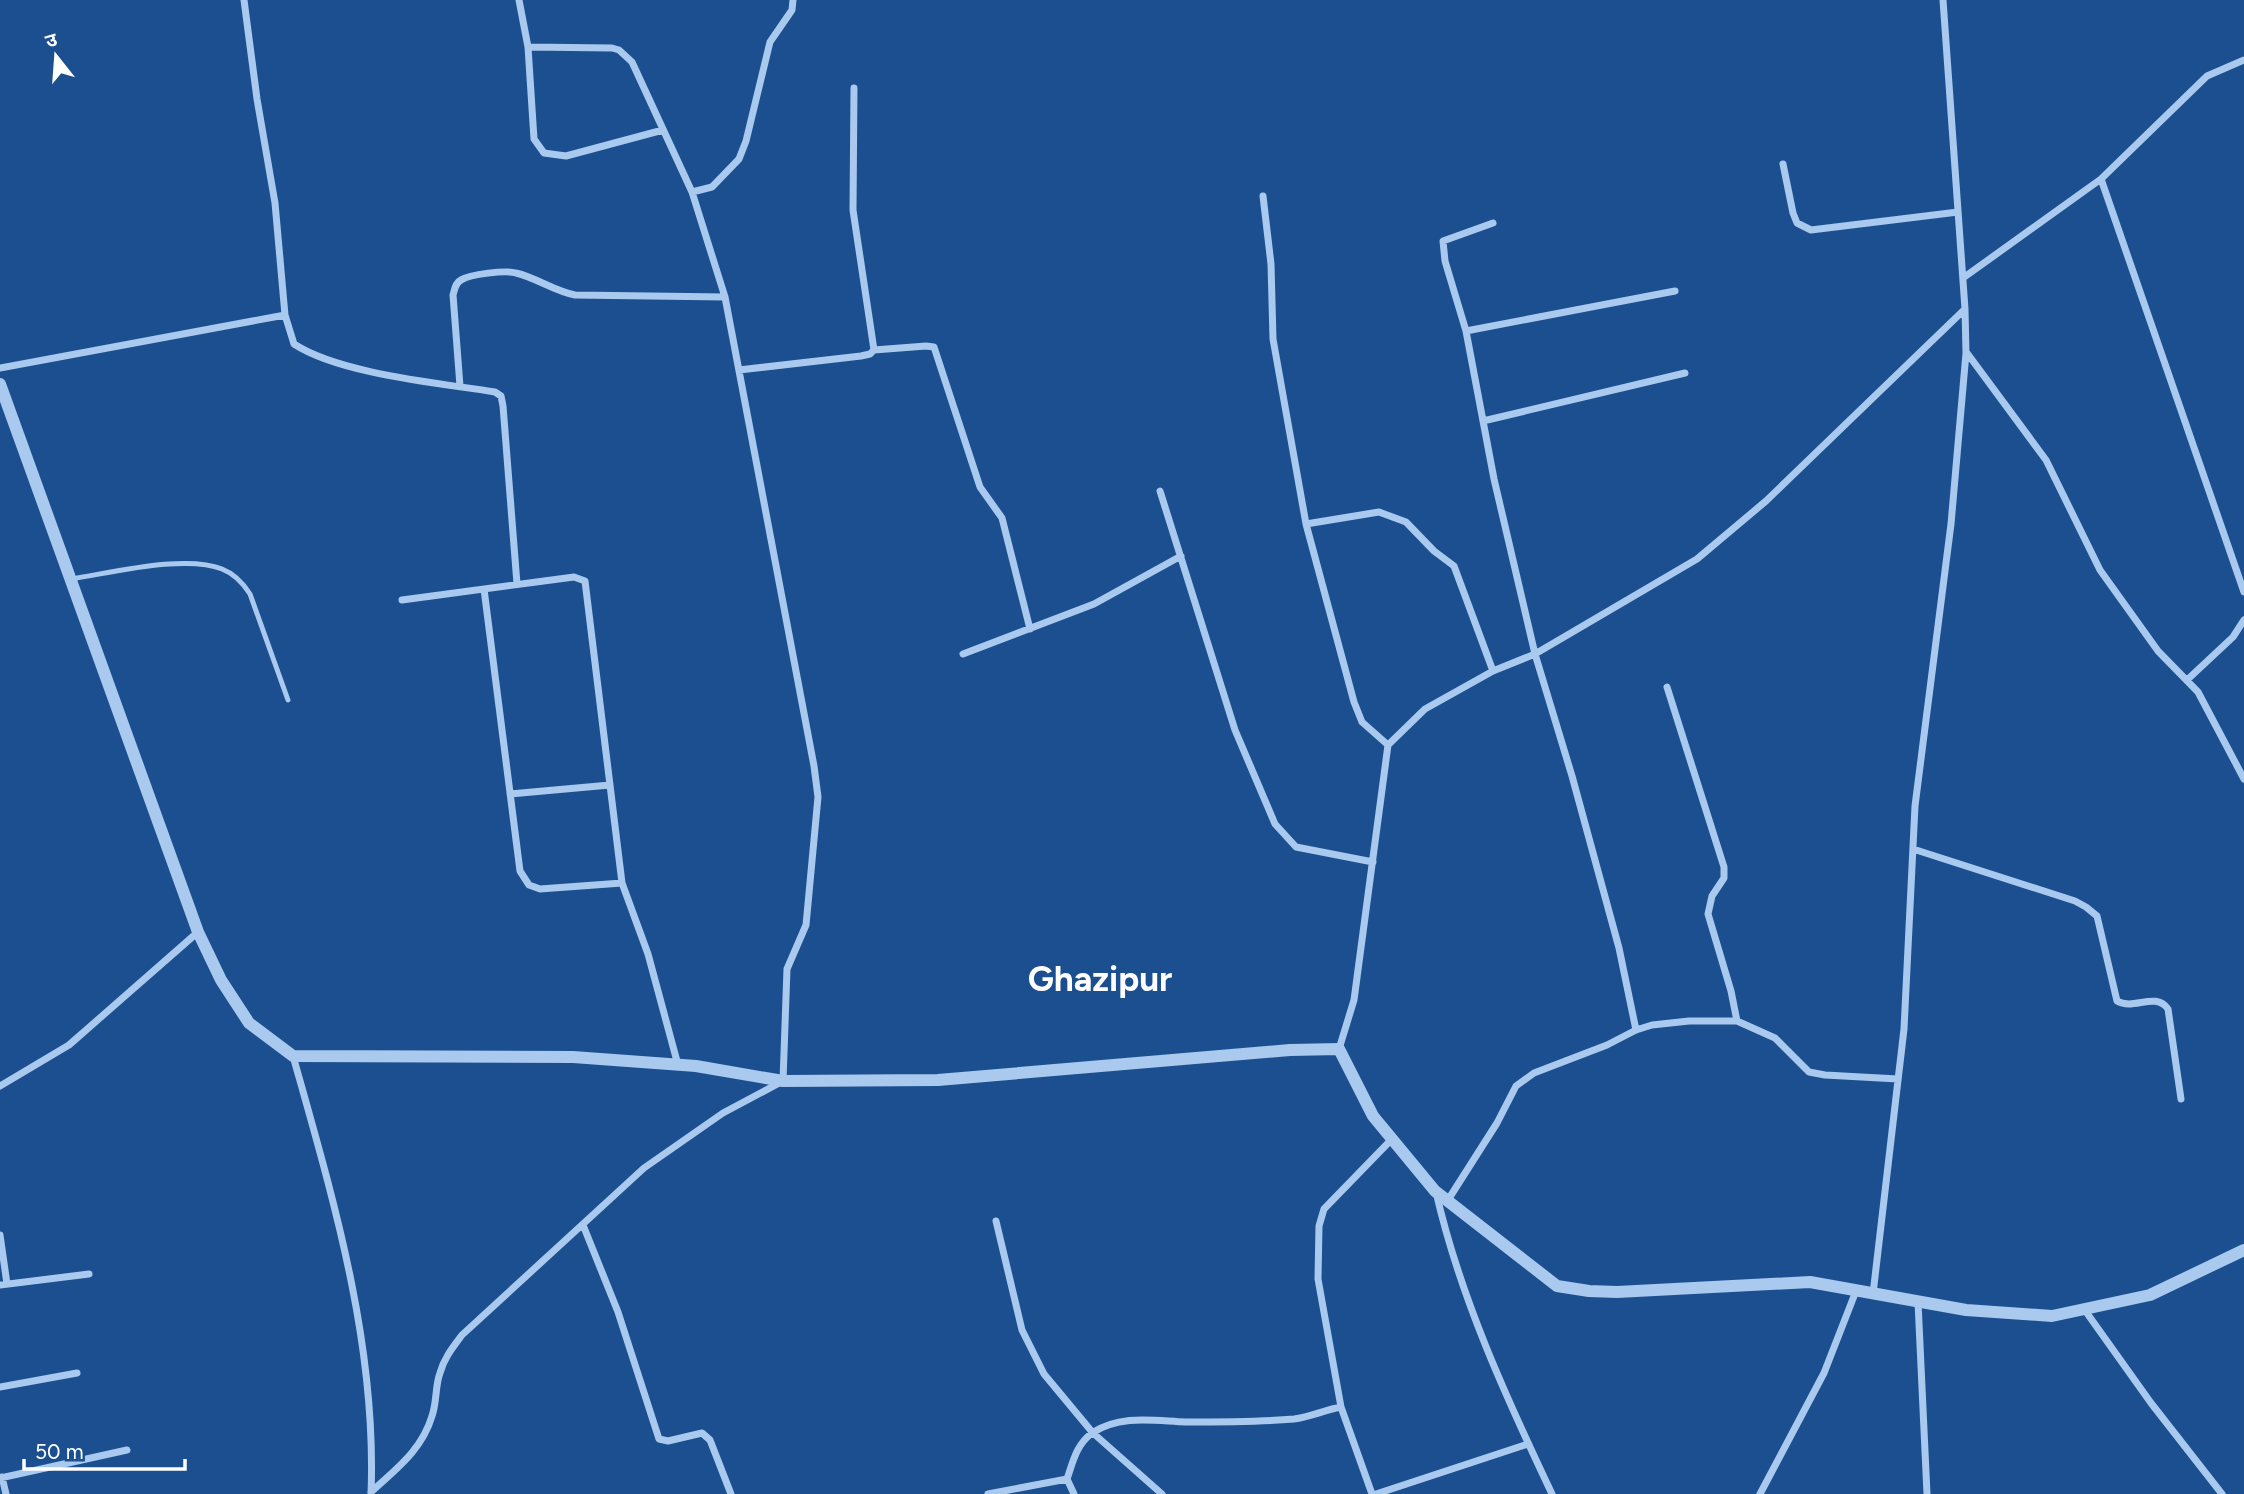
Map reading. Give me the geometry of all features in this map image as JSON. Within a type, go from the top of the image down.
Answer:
[{"type":"street","points":[[244,0],[275,203],[285,315],[294,344],[308,354],[371,372],[495,392],[501,396],[517,584]]},
{"type":"street","points":[[519,0],[528,47],[534,139],[544,153],[566,156],[663,130]]},
{"type":"street","points":[[692,192],[712,187],[739,159],[771,42],[792,10],[793,0]]},
{"type":"street","points":[[1872,1294],[1904,1029],[1915,806],[1951,524],[1966,353],[1943,0]]},
{"type":"street","points":[[528,47],[619,50],[632,62],[692,192],[725,297],[818,797],[806,925],[787,969],[783,1081]]},
{"type":"street","points":[[1963,278],[2101,179],[2207,76],[2244,60]]},
{"type":"street","points":[[854,88],[853,210],[874,350]]},
{"type":"street","points":[[1783,164],[1793,214],[1797,223],[1811,230],[1958,212]]},
{"type":"street","points":[[2101,179],[2244,592]]},
{"type":"street","points":[[1263,196],[1271,264],[1273,339],[1306,524],[1354,702],[1362,722],[1388,745]]},
{"type":"street","points":[[1493,223],[1443,241],[1445,261],[1466,331],[1494,479],[1535,654],[1619,948],[1636,1030]]},
{"type":"street","points":[[460,386],[453,295],[461,280],[474,275],[515,272],[559,292],[575,295],[725,297]]},
{"type":"street","points":[[1466,331],[1675,291]]},
{"type":"street","points":[[1965,309],[1766,501],[1697,559],[1535,654],[1493,671],[1425,709],[1388,745],[1354,1000],[1339,1049],[1373,1116],[1436,1191],[1556,1286],[1589,1292],[1617,1292],[1811,1282],[1966,1310],[2052,1316],[2150,1295],[2244,1250]]},
{"type":"street","points":[[0,368],[285,315]]},
{"type":"street","points":[[739,370],[860,356],[870,354],[874,350],[934,347],[981,487],[1002,517],[1030,629]]},
{"type":"street","points":[[1966,353],[2046,460],[2100,570],[2158,651],[2198,692],[2244,779]]},
{"type":"street","points":[[1483,421],[1685,373]]},
{"type":"street","points":[[0,384],[198,932],[222,980],[250,1023],[293,1056],[339,1220],[351,1279],[367,1387],[371,1493]]},
{"type":"street","points":[[1160,491],[1236,730],[1275,824],[1296,847],[1373,862]]},
{"type":"street","points":[[1306,524],[1379,512],[1406,522],[1434,551],[1454,566],[1493,671]]},
{"type":"street","points":[[963,654],[1094,604],[1181,556]]},
{"type":"street","points":[[402,600],[574,577],[585,581],[622,883],[648,954],[678,1065]]},
{"type":"street","points":[[484,589],[520,871],[529,885],[540,889],[622,883]]},
{"type":"street","points":[[2187,680],[2233,638],[2244,620]]},
{"type":"street","points":[[1667,687],[1724,867],[1724,878],[1712,896],[1708,914],[1737,1021]]},
{"type":"street","points":[[510,793],[610,785]]},
{"type":"street","points":[[1913,849],[2075,901],[2097,916],[2116,1001],[2124,1005],[2156,1000],[2163,1002],[2168,1009],[2181,1099]]},
{"type":"street","points":[[0,1086],[69,1045],[198,932]]},
{"type":"street","points":[[1448,1200],[1516,1086],[1534,1073],[1652,1025],[1689,1021],[1737,1021],[1775,1038],[1809,1072],[1898,1079]]},
{"type":"street","points":[[293,1056],[573,1057],[678,1065],[783,1081],[938,1080],[1290,1050],[1339,1049]]},
{"type":"street","points":[[371,1493],[412,1455],[424,1436],[433,1415],[439,1374],[448,1354],[462,1335],[644,1168],[723,1113],[783,1081]]},
{"type":"street","points":[[1391,1140],[1324,1209],[1320,1226],[1318,1279],[1341,1408],[1374,1494],[1528,1444]]},
{"type":"street","points":[[1436,1191],[1445,1232],[1498,1379],[1552,1494]]},
{"type":"street","points":[[996,1222],[1022,1330],[1044,1374],[1093,1433],[1162,1494]]},
{"type":"street","points":[[583,1225],[618,1312],[659,1439],[668,1441],[705,1435],[731,1494]]},
{"type":"street","points":[[0,1235],[4,1285],[89,1274]]},
{"type":"street","points":[[1760,1494],[1824,1373],[1856,1290]]},
{"type":"street","points":[[1918,1302],[1927,1494]]},
{"type":"street","points":[[2084,1309],[2151,1403],[2222,1494]]},
{"type":"street","points":[[0,1387],[77,1373]]},
{"type":"street","points":[[1074,1494],[1067,1479],[1077,1448],[1093,1433],[1124,1421],[1296,1418],[1341,1408]]},
{"type":"street","points":[[6,1494],[1,1478],[127,1450]]},
{"type":"street","points":[[988,1494],[1067,1479]]},
{"type":"lane","points":[[71,579],[181,564],[201,564],[223,569],[241,580],[250,594],[288,699]]},
{"type":"district","name":"Ghazipur","points":[[1100,979]]}]
